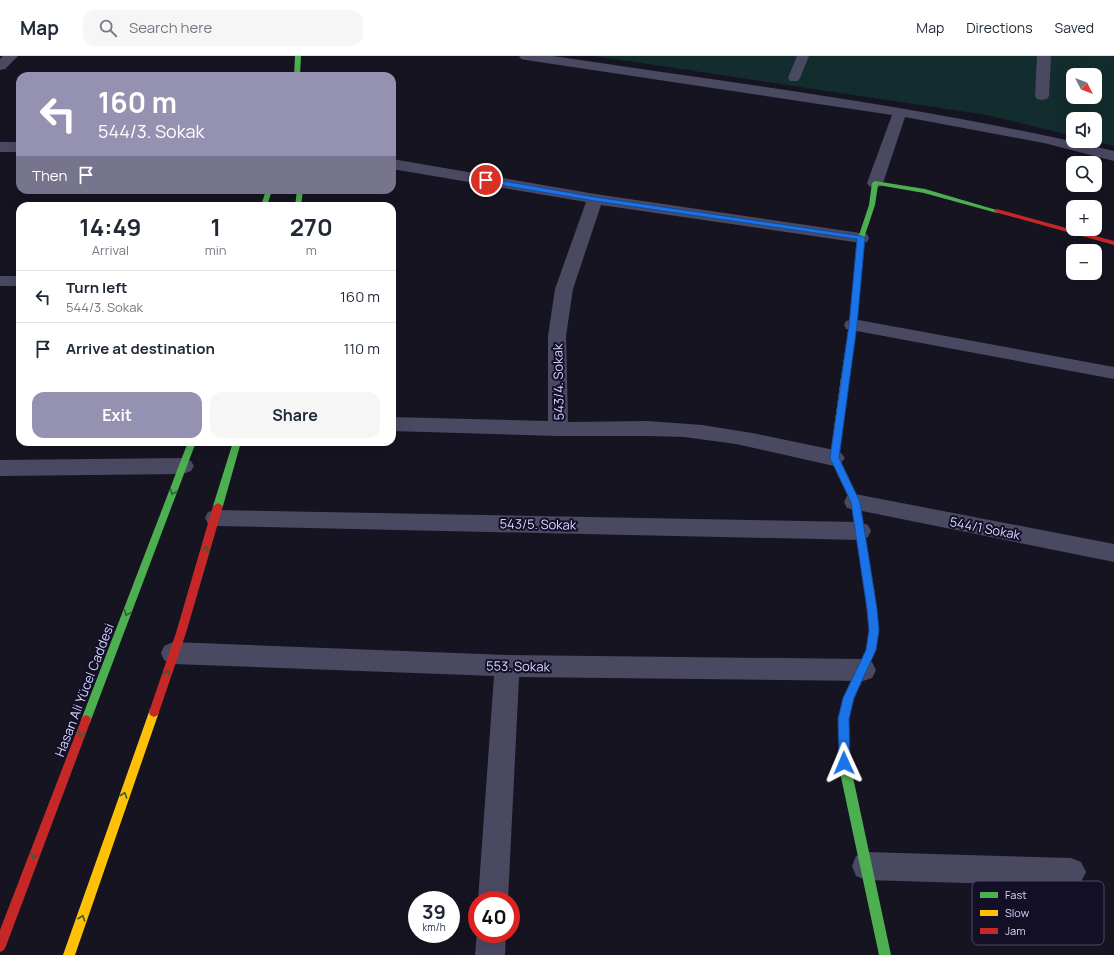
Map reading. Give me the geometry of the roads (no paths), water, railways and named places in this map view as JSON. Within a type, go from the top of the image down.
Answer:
[{"type":"street","points":[[0,66],[11,56]]},
{"type":"street","points":[[295,56],[297,72]]},
{"type":"street","points":[[526,56],[900,112],[1044,139],[1114,156]]},
{"type":"street","points":[[1042,96],[1044,56]]},
{"type":"street","points":[[885,955],[844,763],[843,719],[849,698],[871,650],[874,630],[872,609],[855,502],[834,458],[853,325],[861,238],[872,205],[875,183],[900,112]]},
{"type":"street","points":[[0,147],[16,147]]},
{"type":"street","points":[[396,165],[595,199],[861,238]]},
{"type":"street","points":[[875,183],[926,191],[1114,242]]},
{"type":"street","name":"543/4. Sokak","points":[[396,424],[558,429],[557,336],[564,289],[595,199]]},
{"type":"street","points":[[0,281],[16,281]]},
{"type":"street","points":[[853,325],[1114,373]]},
{"type":"street","points":[[558,429],[659,429],[701,432],[740,437],[834,458]]},
{"type":"street","name":"Hasan Ali Yücel Caddesi","points":[[0,946],[190,446]]},
{"type":"street","points":[[69,955],[174,653],[216,518],[236,446]]},
{"type":"street","points":[[0,468],[183,466]]},
{"type":"street","name":"544/1 Sokak","points":[[855,502],[1114,553]]},
{"type":"street","name":"543/5. Sokak","points":[[216,518],[860,531]]},
{"type":"street","name":"553. Sokak","points":[[174,653],[507,666],[863,670]]},
{"type":"street","points":[[494,891],[507,666]]},
{"type":"street","points":[[866,866],[1071,872]]},
{"type":"street","points":[[490,955],[491,943]]},
{"type":"lane","points":[[794,78],[803,56]]}]
